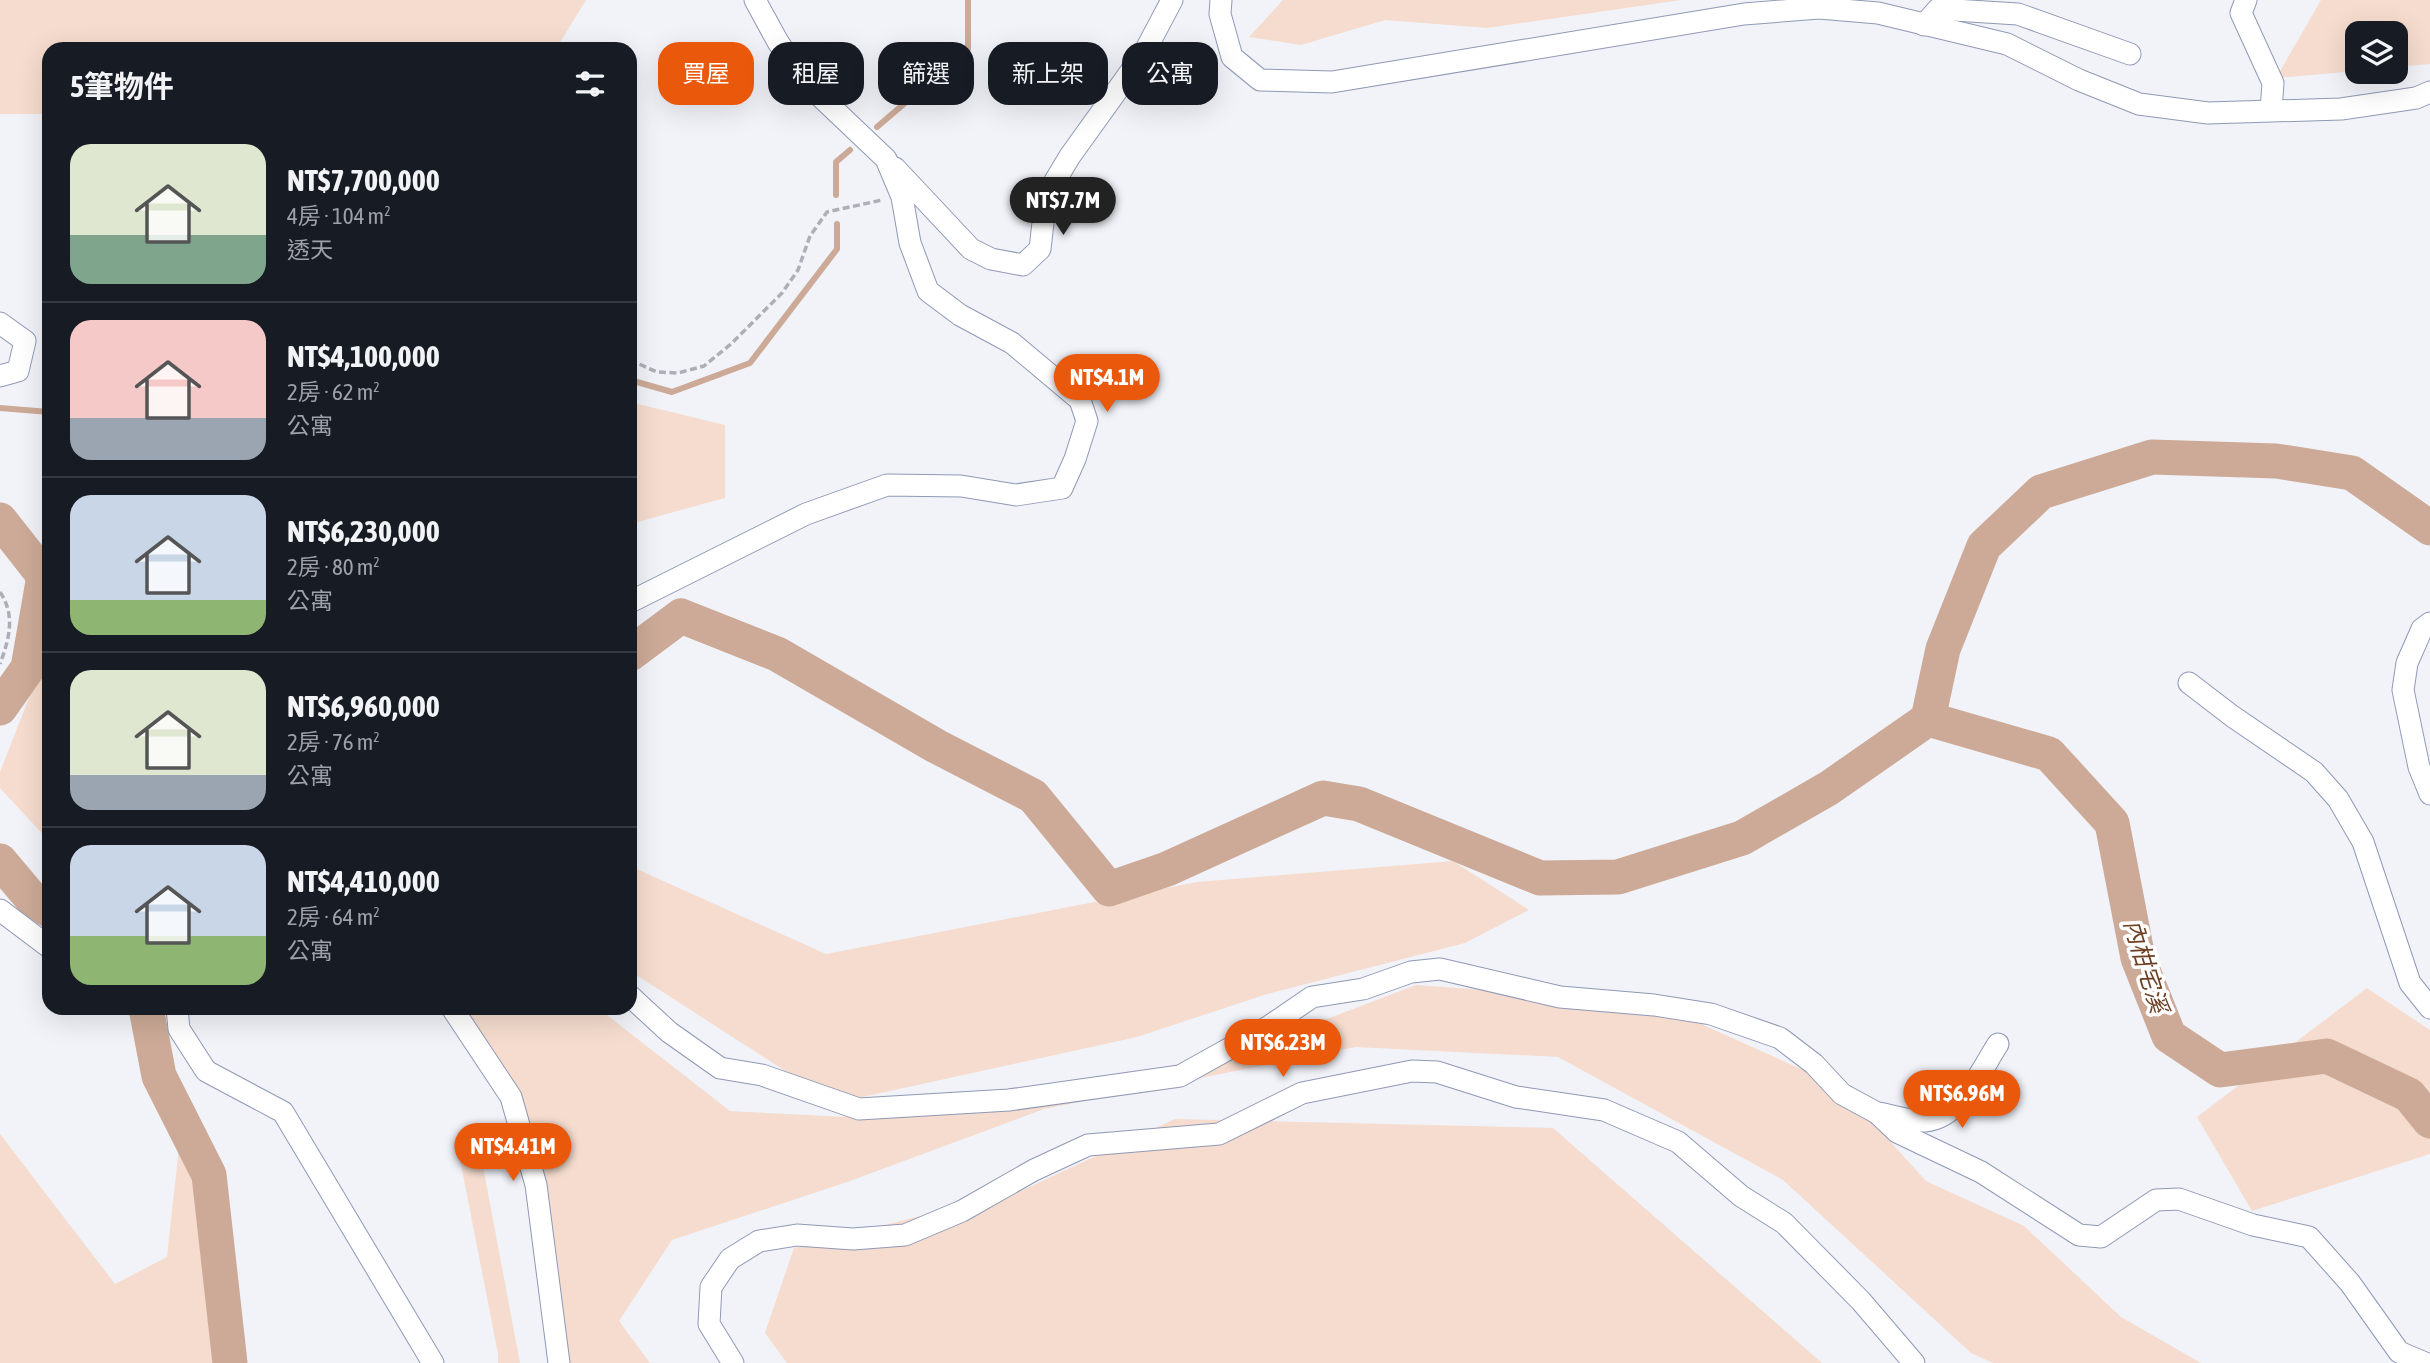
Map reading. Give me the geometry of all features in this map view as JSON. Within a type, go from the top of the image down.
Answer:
[{"type":"street","points":[[755,0],[778,42],[806,83],[886,159],[971,248],[991,260],[1024,265],[1040,249],[1046,197],[1070,156],[1144,53],[1172,0]]},
{"type":"street","points":[[1221,0],[1220,14],[1232,57],[1261,80],[1332,82],[1744,14],[1819,8],[1878,13],[2007,44],[2079,80],[2139,104],[2208,113],[2341,109],[2416,98],[2430,92]]},
{"type":"street","points":[[2246,0],[2241,13],[2273,83],[2271,110]]},
{"type":"street","points":[[1924,25],[1938,9],[2018,15],[2130,54]]},
{"type":"street","points":[[637,598],[806,514],[887,485],[961,486],[1016,495],[1062,488],[1087,421],[1080,400],[1012,343],[960,315],[928,291],[910,243],[902,197],[886,159]]},
{"type":"street","points":[[0,323],[25,341],[18,371],[0,376]]},
{"type":"street","points":[[2430,623],[2422,629],[2407,663],[2403,691],[2419,767],[2430,794]]},
{"type":"street","points":[[2189,682],[2232,716],[2314,772],[2338,799],[2363,842],[2410,983],[2430,1007]]},
{"type":"street","points":[[0,910],[42,942]]},
{"type":"street","points":[[637,1002],[669,1032],[720,1068],[762,1075],[859,1109],[1009,1100],[1180,1076],[1268,1027],[1312,997],[1363,989],[1411,972],[1440,969],[1560,997],[1711,1014],[1780,1038],[1814,1064],[1842,1094],[1877,1113],[1897,1132],[1981,1172],[2079,1235],[2101,1237],[2156,1200],[2179,1199],[2253,1225],[2309,1237],[2350,1283],[2399,1352],[2425,1363]]},
{"type":"street","points":[[178,1015],[179,1029],[206,1071],[283,1112],[433,1363]]},
{"type":"street","points":[[457,1015],[510,1097],[536,1185],[559,1363]]},
{"type":"street","points":[[1877,1113],[1925,1121],[1950,1113],[1970,1088],[1998,1044]]},
{"type":"street","points":[[733,1363],[709,1324],[710,1287],[730,1259],[759,1241],[797,1235],[853,1239],[905,1235],[962,1210],[1034,1170],[1088,1145],[1219,1134],[1302,1093],[1412,1071],[1437,1072],[1516,1097],[1604,1110],[1678,1142],[1741,1195],[1784,1223],[1861,1301],[1914,1363]]},
{"type":"path","points":[[637,363],[657,372],[678,373],[704,366],[731,344],[782,293],[798,270],[810,236],[827,212],[902,197]]},
{"type":"path","points":[[0,592],[8,604],[11,634],[0,664]]},
{"type":"shaded area","points":[[0,0],[586,0],[560,42],[42,42],[42,114],[0,114]]},
{"type":"shaded area","points":[[1283,0],[1681,0],[1487,28],[1385,20],[1301,45],[1249,37]]},
{"type":"shaded area","points":[[2321,0],[2430,0],[2430,64],[2408,66],[2408,21],[2345,21],[2345,72],[2276,78]]},
{"type":"shaded area","points":[[637,404],[725,425],[725,498],[637,522]]},
{"type":"shaded area","points":[[42,665],[42,833],[0,788],[0,772]]},
{"type":"shaded area","points":[[1453,861],[1529,910],[1465,943],[1267,994],[1137,1037],[835,1103],[637,976],[637,869],[826,954],[1197,882]]},
{"type":"shaded area","points":[[1416,985],[1652,1002],[1841,1087],[1926,1181],[2024,1226],[2121,1317],[2201,1363],[1993,1363],[1971,1353],[1783,1180],[1558,1057],[1356,1047],[1044,1109],[850,1181],[672,1240],[619,1321],[650,1363],[563,1363],[545,1224],[498,1073],[452,1015],[607,1015],[730,1111],[867,1118],[1019,1106],[1277,1038]]},
{"type":"shaded area","points":[[2367,988],[2430,1030],[2430,1154],[2252,1211],[2197,1117]]},
{"type":"shaded area","points":[[1175,1119],[1553,1128],[1822,1363],[787,1363],[765,1333],[794,1248],[1023,1190]]},
{"type":"shaded area","points":[[476,1129],[520,1363],[498,1363],[458,1149]]},
{"type":"shaded area","points":[[0,1134],[115,1284],[167,1257],[179,1147],[200,1153],[218,1363],[0,1363]]},
{"type":"waterway","points":[[877,127],[968,49],[968,0]]},
{"type":"waterway","points":[[836,195],[836,162],[850,150]]},
{"type":"waterway","points":[[637,382],[672,392],[750,363],[837,249],[837,224]]},
{"type":"waterway","points":[[0,408],[42,411]]},
{"type":"waterway","points":[[637,649],[681,616],[777,654],[936,746],[1033,796],[1109,889],[1167,869],[1323,798],[1359,804],[1540,878],[1618,877],[1742,838],[1829,788],[1928,719],[1943,649],[1984,546],[2041,492],[2152,457],[2276,461],[2352,473],[2430,528]]},
{"type":"waterway","points":[[0,520],[42,573]]},
{"type":"waterway","points":[[0,708],[28,668],[42,588]]},
{"type":"waterway","name":"內柑宅溪","points":[[1928,719],[2049,754],[2112,823],[2138,958],[2169,1036],[2220,1070],[2327,1056],[2409,1095],[2430,1121]]},
{"type":"waterway","points":[[0,861],[32,899],[42,905]]},
{"type":"waterway","points":[[147,1015],[159,1076],[209,1175],[230,1363]]}]
